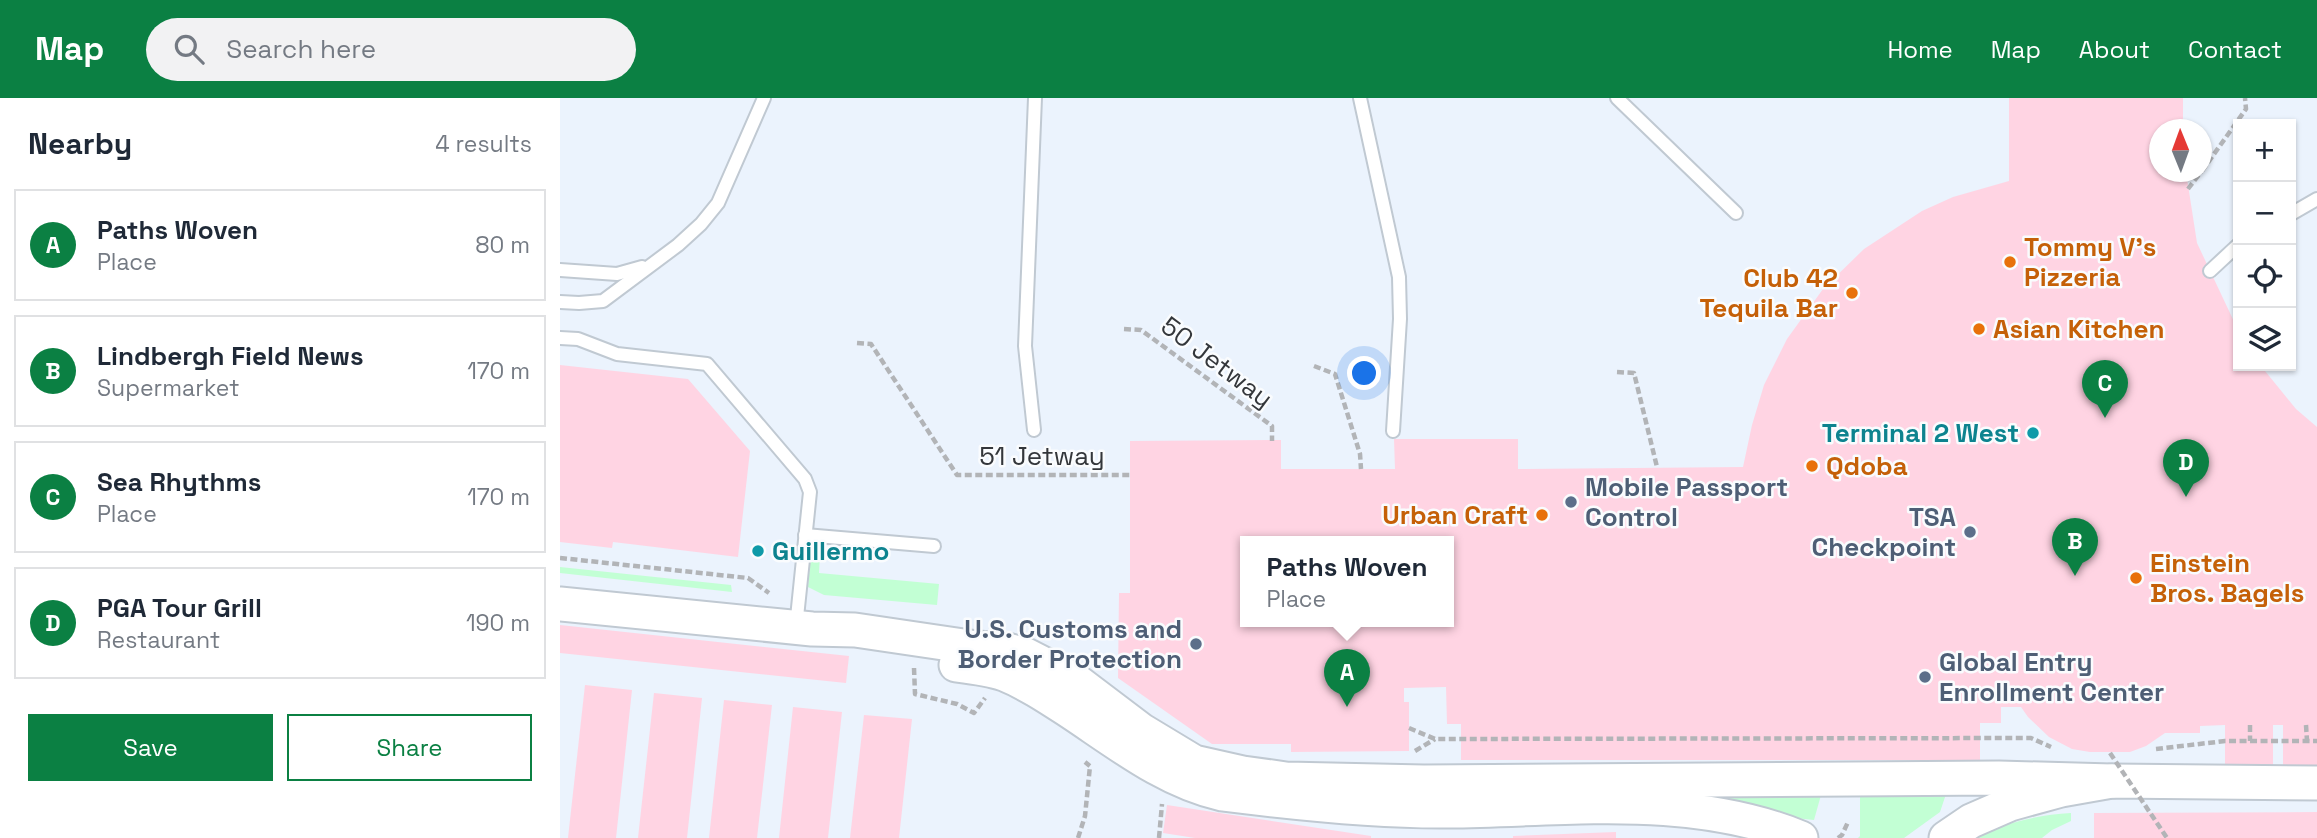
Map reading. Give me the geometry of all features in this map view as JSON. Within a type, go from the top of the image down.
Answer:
[{"type":"main road","points":[[560,604],[868,632],[1007,650],[1026,655],[1074,680],[1141,730],[1194,762],[1286,779],[1424,782],[1999,778],[2113,761],[2317,783]]},
{"type":"main road","points":[[804,628],[901,657],[976,668],[1016,679],[1171,776],[1196,788],[1222,794],[1423,811],[1672,809],[1720,814],[1759,823],[1801,838]]},
{"type":"main road","points":[[1947,838],[1971,821],[2010,804],[2061,790],[2113,761]]},
{"type":"lane","points":[[560,302],[603,300],[678,245],[701,224],[718,203],[764,98]]},
{"type":"lane","points":[[1034,430],[1026,346],[1035,98]]},
{"type":"lane","points":[[1360,98],[1399,277],[1400,319],[1393,431]]},
{"type":"lane","points":[[1617,98],[1736,214]]},
{"type":"lane","points":[[2296,211],[2317,199]]},
{"type":"lane","points":[[2210,271],[2233,250]]},
{"type":"lane","points":[[560,270],[617,274],[649,265]]},
{"type":"lane","points":[[560,338],[578,339],[617,354],[707,364],[805,479],[810,492],[805,536],[804,628]]},
{"type":"lane","points":[[805,536],[934,547]]},
{"type":"path","points":[[2212,156],[2246,109],[2245,98]]},
{"type":"path","points":[[2188,190],[2193,182]]},
{"type":"path","name":"50 Jetway","points":[[1124,329],[1141,330],[1272,426],[1272,440]]},
{"type":"path","name":"51 Jetway","points":[[857,343],[871,344],[957,475],[1130,475]]},
{"type":"path","points":[[1314,366],[1335,374],[1360,454],[1361,469]]},
{"type":"path","points":[[1617,372],[1634,373],[1657,467]]},
{"type":"path","points":[[901,666],[914,668],[915,694],[957,704],[974,713],[989,693]]},
{"type":"path","points":[[2250,725],[2250,741]]},
{"type":"path","points":[[2306,725],[2307,741]]},
{"type":"path","points":[[1409,728],[1435,739],[2031,738],[2061,751]]},
{"type":"path","points":[[2147,751],[2168,746],[2250,741],[2317,741]]},
{"type":"path","points":[[1078,838],[1085,816],[1090,766],[1079,758]]},
{"type":"path","points":[[2113,761],[2167,838]]},
{"type":"path","points":[[1838,838],[1848,821]]},
{"type":"shaded area","points":[[560,98],[2317,98],[2317,838],[560,838]]},
{"type":"green space","points":[[811,553],[820,554],[819,573],[939,584],[937,605],[824,595],[808,587]]},
{"type":"green space","points":[[560,567],[731,585],[732,592],[560,573]]},
{"type":"green space","points":[[1711,787],[1821,795],[1814,820],[1710,809]]},
{"type":"green space","points":[[1946,794],[1940,812],[1904,838],[1858,838],[1860,795]]},
{"type":"green space","points":[[2071,813],[2071,821],[2042,838],[1971,838],[2020,821]]},
{"type":"building","name":"Terminal 2 West","points":[[2009,98],[2183,98],[2183,119],[2149,119],[2149,182],[2188,182],[2197,243],[2233,319],[2233,371],[2265,371],[2296,409],[2317,427],[2317,770],[2283,769],[2283,725],[2273,725],[2273,770],[2225,769],[2225,725],[2200,726],[2200,733],[2165,733],[2146,746],[2130,752],[2090,752],[2072,749],[2049,737],[2021,707],[2001,707],[2001,723],[1980,723],[1980,760],[1461,760],[1461,724],[1447,724],[1446,687],[1404,688],[1404,702],[1409,702],[1409,751],[1291,752],[1291,744],[1212,744],[1118,678],[1119,593],[1130,593],[1130,441],[1281,440],[1281,469],[1395,469],[1394,439],[1518,439],[1518,469],[1743,467],[1764,385],[1787,339],[1823,289],[1864,249],[1922,211],[1953,197],[2009,181]]},
{"type":"building","points":[[560,365],[688,379],[750,451],[738,557],[613,542],[612,548],[560,542]]},
{"type":"building","points":[[560,625],[849,656],[846,683],[560,653]]},
{"type":"building","points":[[585,685],[632,690],[616,838],[568,838]]},
{"type":"building","points":[[654,693],[702,698],[687,838],[638,838]]},
{"type":"building","points":[[724,700],[772,705],[757,838],[709,838]]},
{"type":"building","points":[[793,707],[842,712],[828,838],[779,838]]},
{"type":"building","points":[[864,715],[912,719],[899,838],[850,838]]},
{"type":"building","points":[[1167,805],[1371,838],[1195,838],[1163,833]]},
{"type":"building","points":[[2317,812],[2317,838],[2094,838],[2094,813]]},
{"type":"building","points":[[1616,832],[1616,838],[1513,838],[1513,836]]},
{"type":"place","name":"Tommy V's Pizzeria","points":[[2010,262]]},
{"type":"place","name":"Club 42 Tequila Bar","points":[[1852,293]]},
{"type":"place","name":"Asian Kitchen","points":[[1979,329]]},
{"type":"place","name":"Sea Rhythms","points":[[2105,418]]},
{"type":"place","name":"Terminal 2 West","points":[[2033,433]]},
{"type":"place","name":"Qdoba","points":[[1812,466]]},
{"type":"place","name":"PGA Tour Grill","points":[[2186,497]]},
{"type":"place","name":"Mobile Passport Control","points":[[1571,502]]},
{"type":"place","name":"Urban Craft","points":[[1542,515]]},
{"type":"place","name":"TSA Checkpoint","points":[[1970,532]]},
{"type":"place","name":"Guillermo","points":[[758,551]]},
{"type":"place","name":"Lindbergh Field News","points":[[2075,576]]},
{"type":"place","name":"Einstein Bros. Bagels","points":[[2136,578]]},
{"type":"place","name":"U.S. Customs and Border Protection","points":[[1196,644]]},
{"type":"place","name":"Global Entry Enrollment Center","points":[[1925,677]]},
{"type":"place","name":"Paths Woven","points":[[1347,707]]}]
